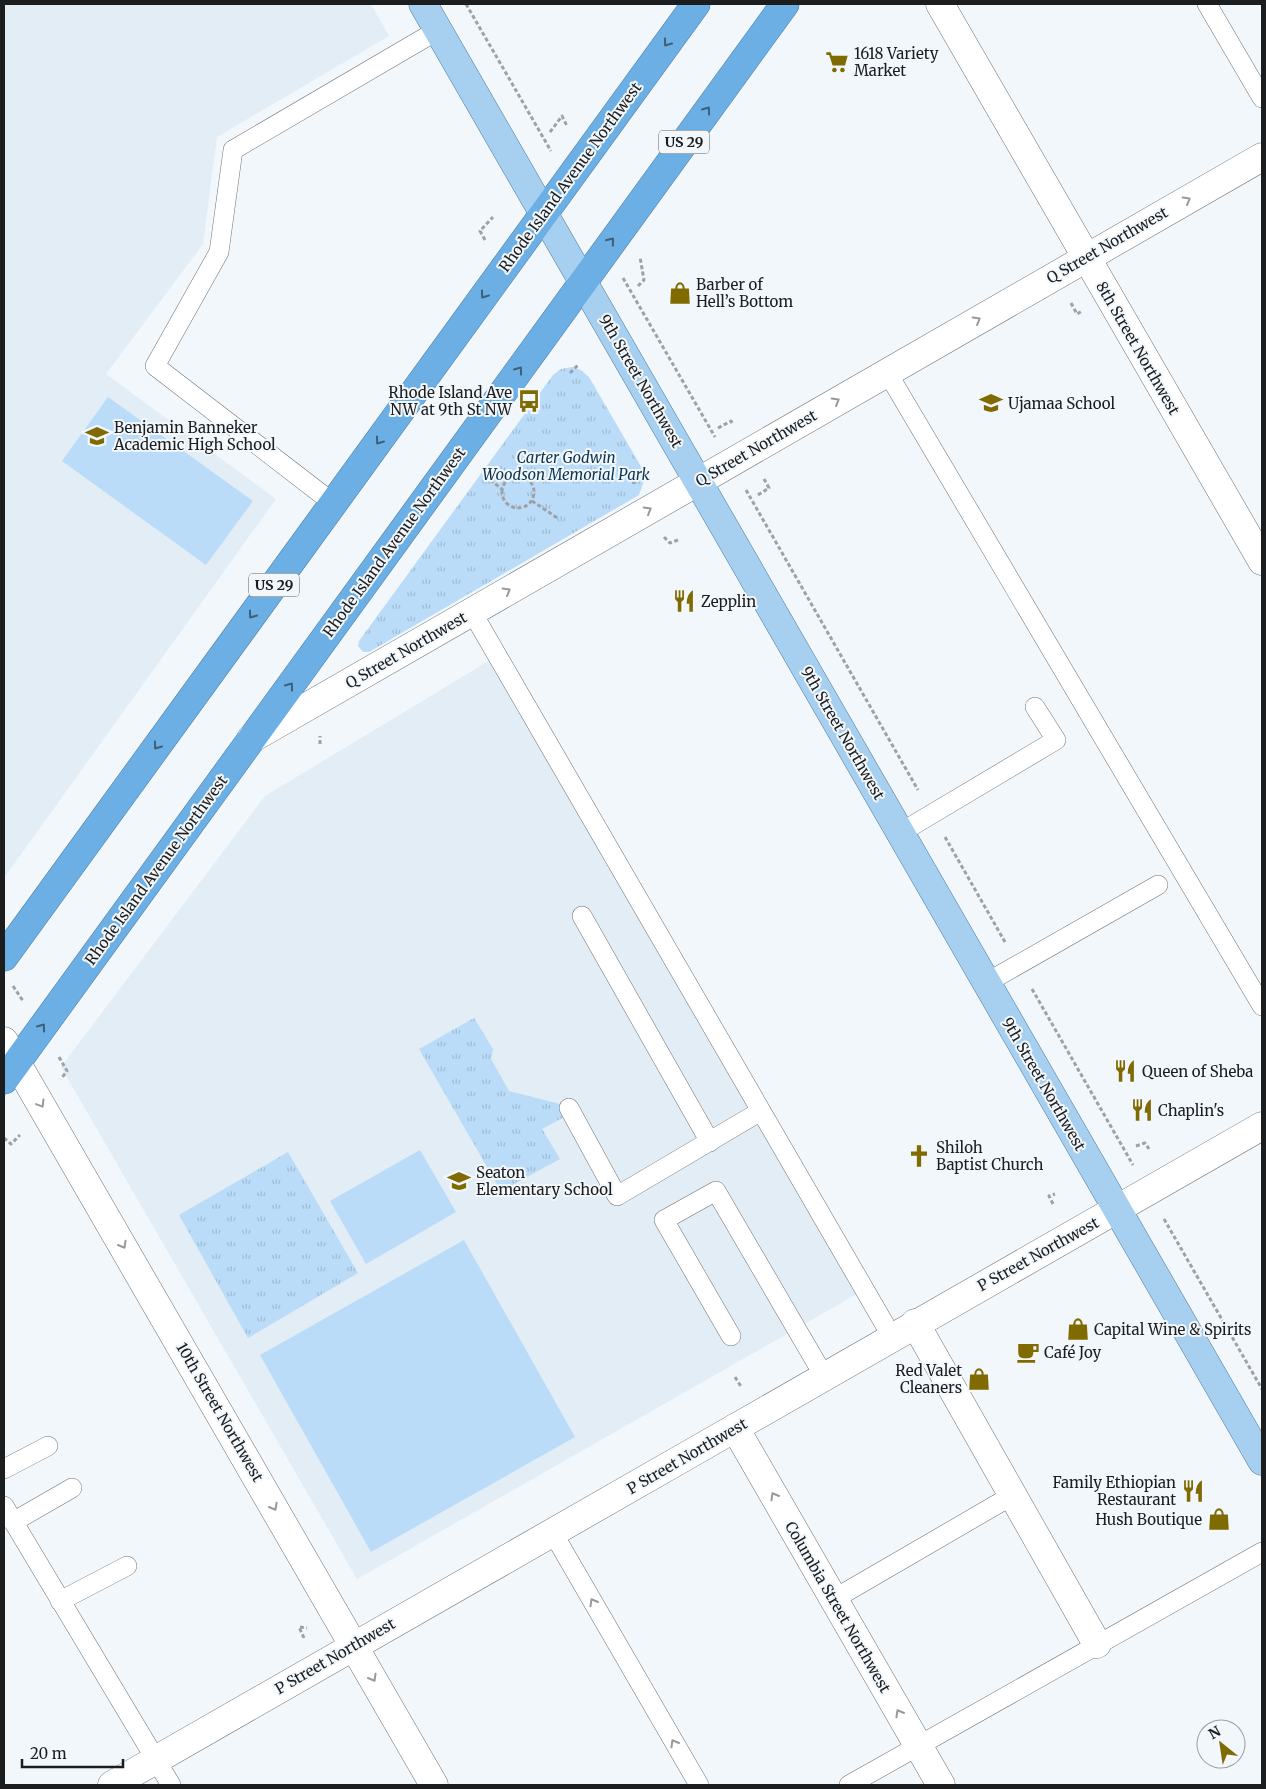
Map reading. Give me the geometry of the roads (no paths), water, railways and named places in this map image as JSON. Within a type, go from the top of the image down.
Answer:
[{"type":"highway","name":"Rhode Island Avenue Northwest","points":[[4,957],[696,4]]},
{"type":"highway","name":"Rhode Island Avenue Northwest","points":[[8,1061],[251,739],[785,4]]},
{"type":"main road","name":"9th Street Northwest","points":[[423,4],[1262,1461]]},
{"type":"street","name":"8th Street Northwest","points":[[940,4],[1262,561]]},
{"type":"street","name":"Q Street Northwest","points":[[251,739],[1262,156]]},
{"type":"street","name":"10th Street Northwest","points":[[8,1061],[354,1644],[434,1785]]},
{"type":"street","name":"P Street Northwest","points":[[112,1785],[354,1644],[553,1533],[1262,1126]]},
{"type":"street","points":[[915,1324],[1097,1644]]},
{"type":"street","name":"Columbia Street Northwest","points":[[735,1428],[941,1785]]},
{"type":"lane","points":[[1207,4],[1262,98]]},
{"type":"lane","points":[[333,503],[154,366],[219,252],[233,150],[438,30]]},
{"type":"lane","points":[[887,372],[1262,1006]]},
{"type":"lane","points":[[472,612],[892,1338]]},
{"type":"lane","points":[[900,833],[1056,740],[1035,707]]},
{"type":"lane","points":[[986,983],[1158,885]]},
{"type":"lane","points":[[582,916],[710,1142]]},
{"type":"lane","points":[[569,1108],[617,1196],[761,1111]]},
{"type":"lane","points":[[731,1336],[664,1220],[716,1191],[824,1376]]},
{"type":"lane","points":[[4,1469],[48,1446]]},
{"type":"lane","points":[[72,1488],[8,1514],[171,1785]]},
{"type":"lane","points":[[834,1599],[1013,1495]]},
{"type":"lane","points":[[553,1533],[699,1785]]},
{"type":"lane","points":[[849,1785],[1262,1552]]},
{"type":"lane","points":[[60,1601],[127,1566]]},
{"type":"place","name":"1618 Variety Market","points":[[837,62]]},
{"type":"place","name":"Barber of Hell’s Bottom","points":[[680,293]]},
{"type":"place","name":"Rhode Island Ave NW at 9th St NW","points":[[529,401]]},
{"type":"place","name":"Ujamaa School","points":[[991,403]]},
{"type":"place","name":"Benjamin Banneker Academic High School","points":[[97,436]]},
{"type":"place","name":"Zepplin","points":[[684,601]]},
{"type":"place","name":"Queen of Sheba","points":[[1125,1071]]},
{"type":"place","name":"Chaplin's","points":[[1142,1110]]},
{"type":"place","name":"Shiloh Baptist Church","points":[[919,1156]]},
{"type":"place","name":"Seaton Elementary School","points":[[459,1181]]},
{"type":"place","name":"Capital Wine & Spirits","points":[[1078,1329]]},
{"type":"place","name":"Café Joy","points":[[1028,1352]]},
{"type":"place","name":"Red Valet Cleaners","points":[[979,1379]]},
{"type":"place","name":"Family Ethiopian Restaurant","points":[[1193,1491]]},
{"type":"place","name":"Hush Boutique","points":[[1219,1519]]},
{"type":"park label","name":"Carter Godwin Woodson Memorial Park","points":[[566,466]]}]
